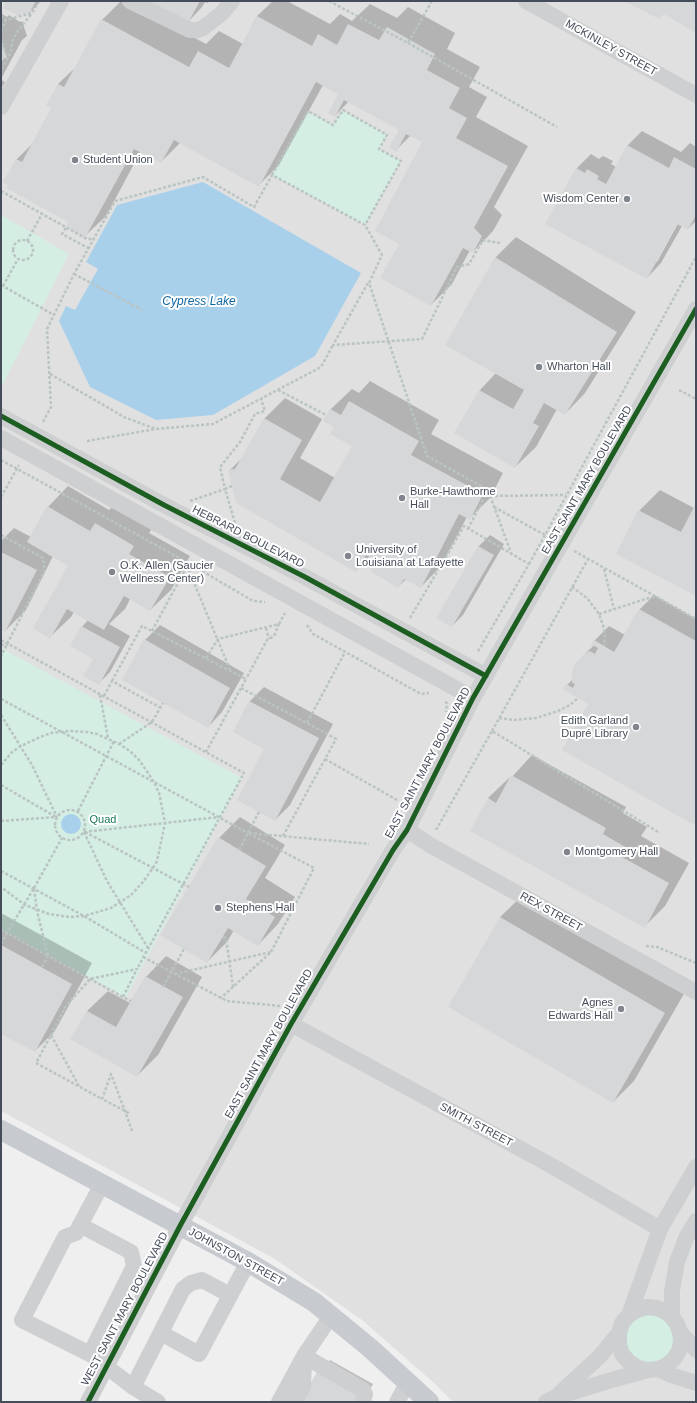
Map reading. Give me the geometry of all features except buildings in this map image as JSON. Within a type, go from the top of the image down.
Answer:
[{"type":"main road","name":"JOHNSTON STREET","points":[[1,1130],[248,1262],[314,1302],[370,1348],[429,1402]]},
{"type":"street","points":[[1,107],[61,1]]},
{"type":"street","points":[[130,1],[190,30],[198,30],[202,28],[221,14],[232,1]]},
{"type":"street","name":"MCKINLEY STREET","points":[[526,1],[696,95]]},
{"type":"street","name":"EAST SAINT MARY BOULEVARD","points":[[180,1226],[291,1024],[393,850],[407,830],[473,698],[696,309]]},
{"type":"street","name":"HEBRARD BOULEVARD","points":[[1,416],[164,505],[305,577],[486,676]]},
{"type":"street","points":[[1,438],[473,698]]},
{"type":"street","points":[[153,522],[164,505]]},
{"type":"street","points":[[370,641],[383,620]]},
{"type":"street","name":"REX STREET","points":[[407,830],[430,845],[696,992]]},
{"type":"street","name":"SMITH STREET","points":[[291,1024],[552,1166],[660,1229]]},
{"type":"street","points":[[629,1315],[660,1229],[696,1167]]},
{"type":"street","points":[[102,1184],[76,1233],[64,1236],[22,1320],[90,1354],[134,1387],[158,1402]]},
{"type":"street","points":[[672,1317],[672,1291],[677,1262],[686,1238],[696,1221]]},
{"type":"street","points":[[80,1225],[131,1252],[134,1266],[90,1354]]},
{"type":"street","name":"WEST SAINT MARY BOULEVARD","points":[[88,1402],[180,1226]]},
{"type":"street","points":[[161,1333],[199,1354],[248,1262]]},
{"type":"street","points":[[134,1387],[183,1289],[191,1283],[202,1280],[230,1296]]},
{"type":"street","points":[[550,1400],[608,1381],[653,1370],[667,1365],[674,1359],[679,1351],[681,1341],[677,1324],[666,1312],[656,1308],[647,1307],[637,1310],[629,1315],[622,1323],[619,1333],[619,1344],[622,1354],[629,1362],[638,1368],[653,1370],[696,1382]]},
{"type":"street","points":[[279,1402],[304,1356],[331,1316]]},
{"type":"street","points":[[680,1332],[696,1350]]},
{"type":"street","points":[[550,1400],[600,1356],[619,1333]]},
{"type":"street","points":[[304,1356],[358,1386],[363,1390],[367,1399]]},
{"type":"street","points":[[294,1402],[303,1387],[304,1356]]},
{"type":"street","points":[[397,1402],[408,1382]]},
{"type":"path","points":[[1,69],[17,32],[32,13],[38,1]]},
{"type":"path","points":[[329,1],[408,43],[557,127]]},
{"type":"path","points":[[408,43],[432,1]]},
{"type":"path","points":[[6,20],[32,13]]},
{"type":"path","points":[[1,15],[6,20]]},
{"type":"path","points":[[1,32],[6,20]]},
{"type":"path","points":[[1,38],[7,58]]},
{"type":"path","points":[[156,429],[124,417],[49,374],[47,329],[74,274],[115,201],[203,177],[254,207],[308,111],[332,125],[343,110],[387,135],[379,149],[401,161],[364,226]]},
{"type":"path","points":[[87,441],[156,429],[213,424],[321,367],[369,283],[382,255],[364,226],[272,175]]},
{"type":"path","points":[[1,191],[87,239],[94,239]]},
{"type":"path","points":[[27,241],[42,214]]},
{"type":"path","points":[[66,228],[62,234],[88,248]]},
{"type":"path","points":[[21,240],[27,241],[32,245],[32,255],[24,260],[18,259],[13,250],[15,244],[21,240]]},
{"type":"path","points":[[333,345],[422,339],[457,267],[468,264],[483,240],[500,243]]},
{"type":"path","points":[[475,657],[529,564],[696,257]]},
{"type":"path","points":[[18,259],[2,286],[54,315]]},
{"type":"path","points":[[74,274],[142,310]]},
{"type":"path","points":[[369,283],[427,456],[488,490],[511,554]]},
{"type":"path","points":[[278,390],[326,415]]},
{"type":"path","points":[[679,390],[696,399]]},
{"type":"path","points":[[236,526],[220,467],[240,442],[255,414],[265,411],[261,399]]},
{"type":"path","points":[[1,460],[185,561],[253,601],[265,602]]},
{"type":"path","points":[[190,501],[232,486]]},
{"type":"path","points":[[468,529],[488,490]]},
{"type":"path","points":[[490,496],[566,495]]},
{"type":"path","points":[[494,507],[545,535]]},
{"type":"path","points":[[408,621],[464,526],[529,564]]},
{"type":"path","points":[[1,535],[43,558],[45,570],[1,656]]},
{"type":"path","points":[[562,544],[696,618]]},
{"type":"path","points":[[436,831],[588,559]]},
{"type":"path","points":[[185,561],[231,672]]},
{"type":"path","points":[[152,631],[187,566]]},
{"type":"path","points":[[604,568],[614,609]]},
{"type":"path","points":[[572,587],[587,598],[598,614],[604,628],[604,646]]},
{"type":"path","points":[[598,614],[655,596]]},
{"type":"path","points":[[206,752],[269,639],[274,636],[285,613],[279,609]]},
{"type":"path","points":[[206,658],[218,640],[279,624]]},
{"type":"path","points":[[306,624],[312,634],[421,694],[430,692],[436,696]]},
{"type":"path","points":[[104,696],[142,626],[246,679]]},
{"type":"path","points":[[266,628],[269,639]]},
{"type":"path","points":[[1,640],[244,772],[143,957],[123,997]]},
{"type":"path","points":[[1,645],[8,644]]},
{"type":"path","points":[[308,723],[345,652]]},
{"type":"path","points":[[112,681],[161,708]]},
{"type":"path","points":[[241,688],[336,739],[283,836]]},
{"type":"path","points":[[100,694],[108,738]]},
{"type":"path","points":[[499,718],[514,720],[536,718],[558,711],[570,705],[578,698]]},
{"type":"path","points":[[1,699],[314,868],[271,952],[221,998]]},
{"type":"path","points":[[441,700],[447,703],[446,712]]},
{"type":"path","points":[[119,744],[152,722],[163,703]]},
{"type":"path","points":[[1,715],[32,765],[57,817],[57,833],[62,838],[67,840],[75,840],[84,832],[86,828],[85,820],[81,813],[74,809],[66,810],[57,817],[1,821]]},
{"type":"path","points":[[492,731],[660,833]]},
{"type":"path","points":[[1,765],[12,752],[40,737],[62,732],[87,732],[97,734],[119,744],[130,751],[140,761],[154,782],[160,799],[165,824],[157,861],[153,868],[143,882],[130,895],[110,908],[84,916],[70,917],[48,914],[25,905],[1,887]]},
{"type":"path","points":[[78,811],[114,741]]},
{"type":"path","points":[[325,759],[397,800]]},
{"type":"path","points":[[1,785],[57,817]]},
{"type":"path","points":[[239,850],[259,812]]},
{"type":"path","points":[[84,832],[220,817]]},
{"type":"path","points":[[84,832],[189,887]]},
{"type":"path","points":[[84,832],[107,881],[148,948]]},
{"type":"path","points":[[248,833],[369,844]]},
{"type":"path","points":[[1,944],[25,905],[62,838]]},
{"type":"path","points":[[1,871],[84,916],[146,953]]},
{"type":"path","points":[[34,888],[48,956],[42,967]]},
{"type":"path","points":[[1,930],[131,1001]]},
{"type":"path","points":[[223,937],[226,938],[233,987]]},
{"type":"path","points":[[645,946],[657,947],[696,963]]},
{"type":"path","points":[[164,987],[184,949]]},
{"type":"path","points":[[175,974],[271,952]]},
{"type":"path","points":[[143,957],[227,1001],[280,1006]]},
{"type":"path","points":[[129,1113],[36,1063],[66,1006],[90,979],[137,969]]},
{"type":"path","points":[[51,1035],[79,1086]]},
{"type":"path","points":[[102,1099],[111,1074],[132,1131]]},
{"type":"shaded area","name":"University of Louisiana at Lafayette","points":[[1,1],[696,1],[696,1402],[453,1402],[434,1383],[362,1320],[275,1259],[1,1111]]},
{"type":"green space","points":[[343,110],[387,135],[380,149],[401,161],[365,225],[272,175],[308,111],[332,125]]},
{"type":"green space","points":[[1,215],[69,254],[1,388]]},
{"type":"green space","name":"Quad","points":[[1,648],[242,778],[126,997],[1,929]]},
{"type":"green space","points":[[645,1313],[661,1316],[672,1327],[675,1343],[666,1358],[650,1364],[633,1358],[625,1344],[626,1328],[631,1321]]},
{"type":"water","name":"Cypress Lake","points":[[203,182],[361,273],[315,356],[213,415],[156,420],[90,387],[59,321],[66,306],[75,310],[98,269],[86,262],[117,205]]},
{"type":"water","points":[[71,814],[78,817],[81,824],[78,831],[71,834],[64,831],[61,824],[64,817]]},
{"type":"cycle path","points":[[88,1402],[180,1226],[291,1024],[393,850],[407,830],[473,698],[696,309]]},
{"type":"cycle path","points":[[1,416],[164,505],[305,577],[486,676]]},
{"type":"place","name":"Student Union","points":[[75,160]]},
{"type":"place","name":"Wisdom Center","points":[[627,199]]},
{"type":"place","name":"Wharton Hall","points":[[539,367]]},
{"type":"place","name":"Burke-Hawthorne Hall","points":[[402,498]]},
{"type":"place","name":"University of Louisiana at Lafayette","points":[[348,556]]},
{"type":"place","name":"O.K. Allen (Saucier Wellness Center)","points":[[112,572]]},
{"type":"place","name":"Edith Garland Dupré Library","points":[[636,727]]},
{"type":"place","name":"Montgomery Hall","points":[[567,852]]},
{"type":"place","name":"Stephens Hall","points":[[218,908]]},
{"type":"place","name":"Agnes Edwards Hall","points":[[621,1009]]}]
